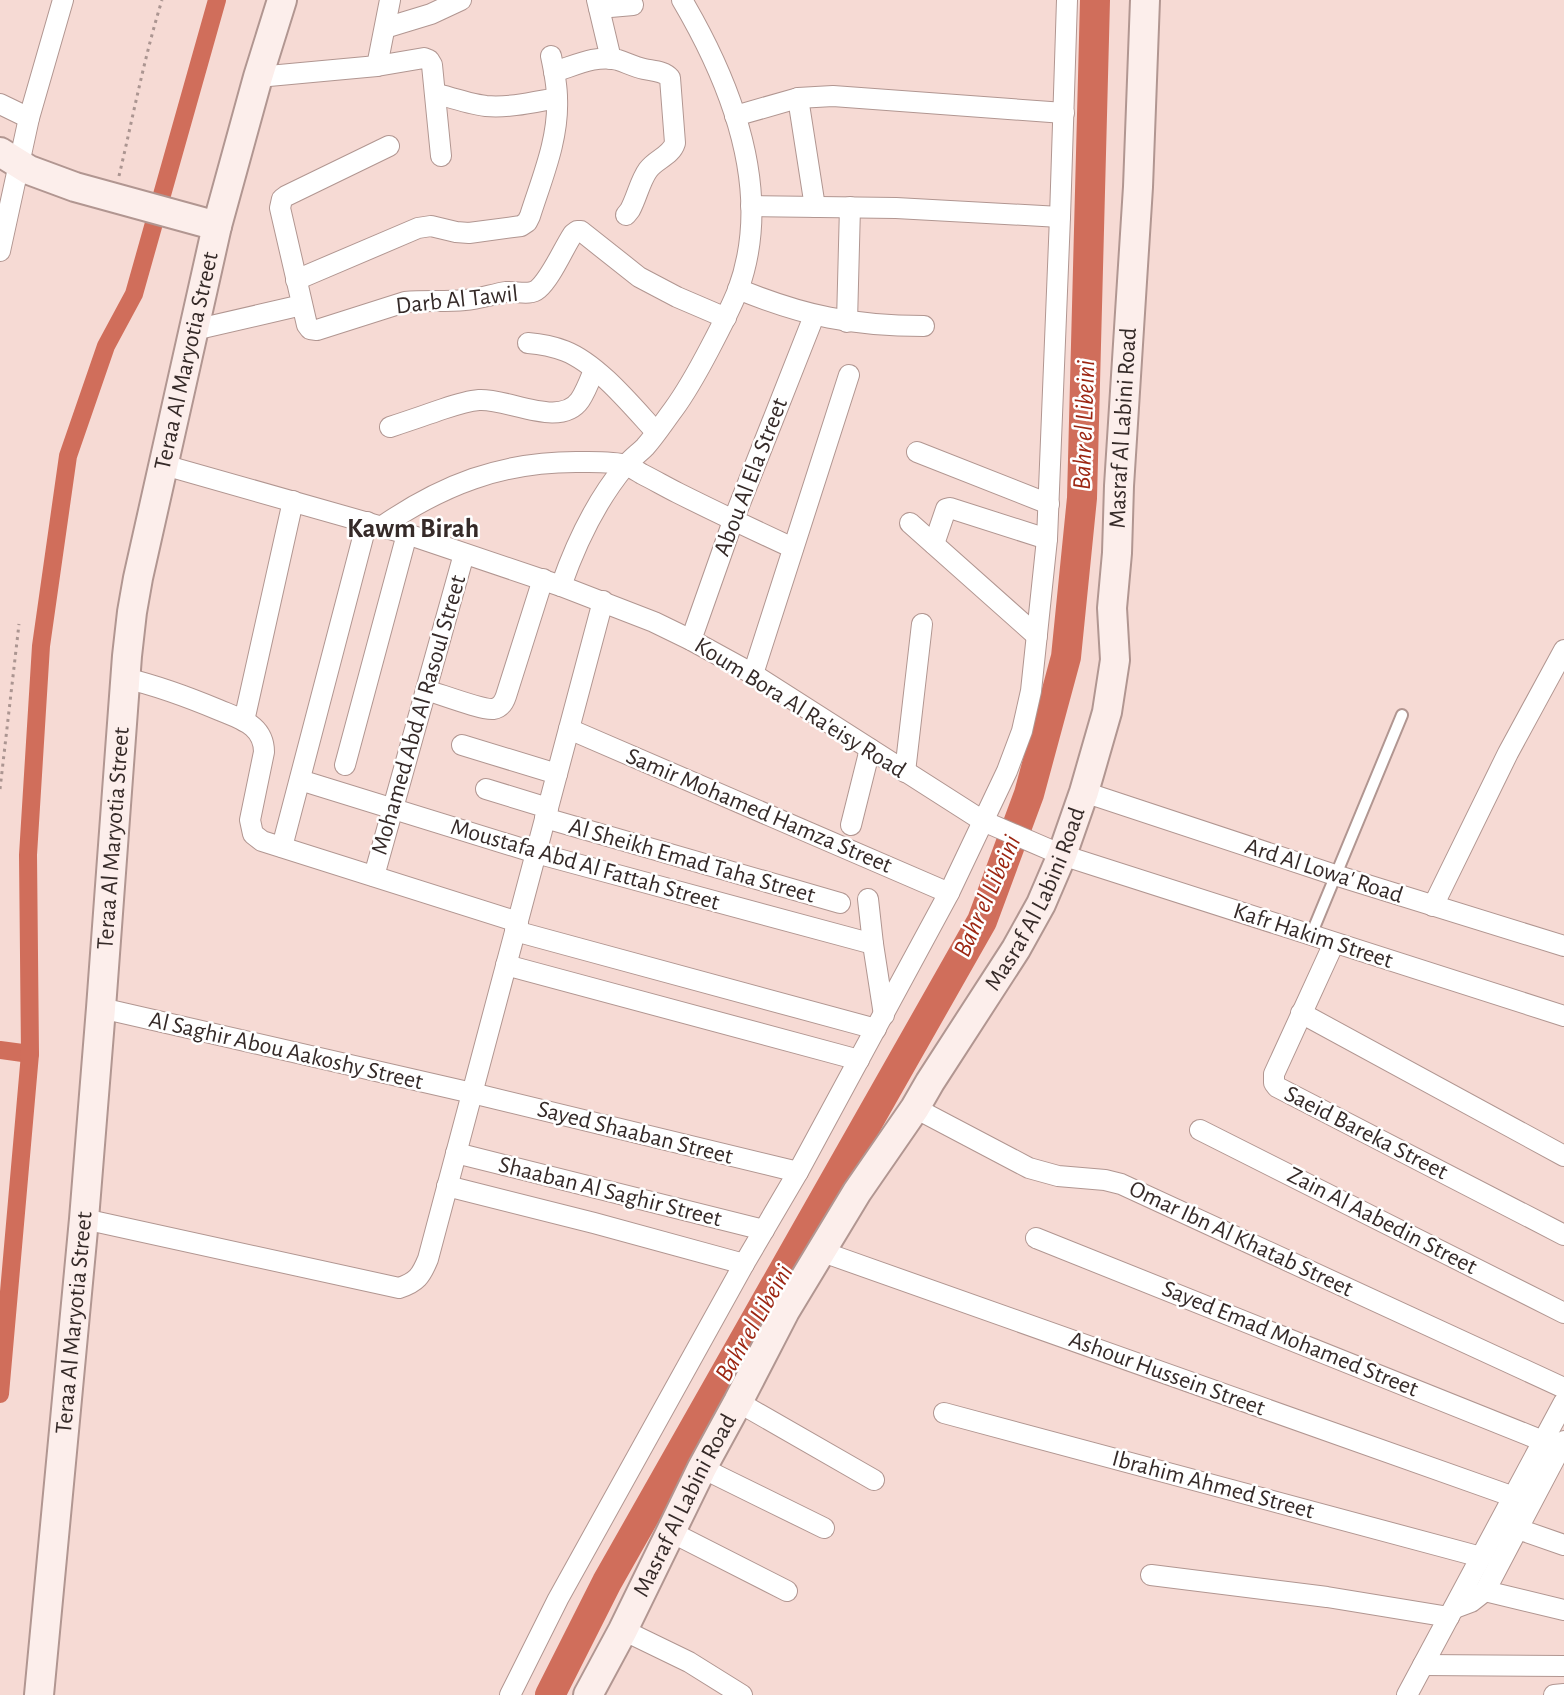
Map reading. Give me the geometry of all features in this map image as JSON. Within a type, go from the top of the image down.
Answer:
[{"type":"street","points":[[0,251],[21,164],[29,118],[63,0]]},
{"type":"street","name":"Teraa Al Maryotia Street","points":[[39,1695],[84,1219],[132,612],[194,330],[204,223],[258,77],[282,0]]},
{"type":"street","points":[[377,66],[390,0]]},
{"type":"street","points":[[385,28],[431,14],[461,0]]},
{"type":"street","points":[[426,690],[486,708],[497,708],[501,705],[552,582],[576,546],[607,491],[626,465],[646,446],[689,384],[726,318],[738,289],[748,248],[751,206],[744,145],[723,83],[705,40],[682,0]]},
{"type":"street","points":[[510,1695],[558,1599],[744,1264],[798,1172],[949,893],[1007,771],[1022,731],[1031,691],[1047,539],[1067,0]]},
{"type":"street","name":"Masraf Al Labini Road","points":[[588,1695],[623,1630],[702,1468],[785,1311],[857,1192],[915,1108],[1016,949],[1041,904],[1062,855],[1084,792],[1107,712],[1115,660],[1112,608],[1138,187],[1144,0]]},
{"type":"street","points":[[611,59],[598,4],[633,5]]},
{"type":"street","points":[[258,77],[377,66],[424,58],[429,60],[432,65],[441,156]]},
{"type":"street","points":[[296,280],[418,228],[431,226],[469,233],[521,226],[527,222],[550,154],[555,127],[557,98],[553,64],[604,58],[669,75],[675,143],[669,153],[649,168],[626,215]]},
{"type":"street","points":[[435,93],[487,106],[508,106],[557,98]]},
{"type":"street","points":[[735,116],[798,98],[833,96],[1064,113]]},
{"type":"street","points":[[798,98],[816,207]]},
{"type":"street","points":[[0,104],[29,118]]},
{"type":"street","points":[[194,330],[302,305],[280,208],[282,199],[389,146]]},
{"type":"street","points":[[21,164],[75,187],[204,223]]},
{"type":"street","points":[[751,206],[896,207],[1060,217]]},
{"type":"street","points":[[847,322],[850,207]]},
{"type":"street","name":"Darb Al Tawil","points":[[302,305],[307,325],[314,330],[405,302],[476,299],[508,291],[533,292],[538,290],[573,234],[581,231],[645,280],[726,318]]},
{"type":"street","points":[[738,289],[775,304],[847,322],[886,326],[924,326]]},
{"type":"street","name":"Abou Al Ela Street","points":[[691,640],[733,520],[814,315]]},
{"type":"street","points":[[528,343],[547,345],[566,351],[583,361],[623,397],[656,432]]},
{"type":"street","points":[[390,427],[467,401],[495,400],[549,413],[560,412],[580,401],[594,370]]},
{"type":"street","points":[[753,674],[849,375]]},
{"type":"street","points":[[917,452],[1048,504]]},
{"type":"street","points":[[282,847],[374,525],[436,493],[466,480],[497,471],[561,462],[594,462],[626,465],[793,548]]},
{"type":"street","name":"Koum Bora Al Ra'eisy Road","points":[[164,465],[407,534],[552,582],[654,622],[753,674],[983,822],[1062,855]]},
{"type":"street","points":[[244,721],[293,501]]},
{"type":"street","points":[[934,544],[946,509],[950,508],[1047,539]]},
{"type":"street","points":[[910,523],[1037,636]]},
{"type":"street","points":[[345,765],[407,534]]},
{"type":"street","name":"Mohamed Abd Al Rasoul Street","points":[[374,876],[464,554]]},
{"type":"street","points":[[84,1219],[399,1288],[412,1283],[422,1272],[428,1259],[603,601]]},
{"type":"street","points":[[905,772],[922,624]]},
{"type":"street","points":[[1433,906],[1508,753],[1564,650]]},
{"type":"street","points":[[125,678],[182,694],[244,721],[254,728],[264,741],[264,752],[250,820],[253,834],[262,840],[374,876],[516,926],[880,1022]]},
{"type":"street","name":"Samir Mohamed Hamza Street","points":[[569,729],[949,893]]},
{"type":"street","points":[[462,745],[557,774]]},
{"type":"street","points":[[851,825],[870,749]]},
{"type":"street","name":"Moustafa Abd Al Fattah Street","points":[[300,780],[536,854],[873,944]]},
{"type":"street","name":"Al Sheikh Emad Taha Street","points":[[486,789],[547,813],[840,903]]},
{"type":"street","name":"Ard Al Lowa' Road","points":[[1084,792],[1335,875],[1564,946]]},
{"type":"street","name":"Kafr Hakim Street","points":[[1062,855],[1564,1016]]},
{"type":"street","points":[[868,899],[880,1022]]},
{"type":"street","name":"Saeid Bareka Street","points":[[1334,943],[1274,1074],[1277,1087],[1564,1235]]},
{"type":"street","points":[[506,966],[859,1060]]},
{"type":"street","name":"Al Saghir Abou Aakoshy Street","points":[[101,1008],[472,1093]]},
{"type":"street","points":[[1301,1013],[1564,1156]]},
{"type":"street","name":"Sayed Shaaban Street","points":[[472,1093],[798,1172]]},
{"type":"street","name":"Omar Ibn Al Khatab Street","points":[[915,1108],[1029,1168],[1058,1176],[1105,1180],[1121,1184],[1564,1388]]},
{"type":"street","name":"Zain Al Aabedin Street","points":[[1200,1130],[1564,1313]]},
{"type":"street","name":"Shaaban Al Saghir Street","points":[[456,1153],[764,1230]]},
{"type":"street","points":[[447,1186],[744,1264]]},
{"type":"street","name":"Sayed Emad Mohamed Street","points":[[1036,1238],[1543,1442]]},
{"type":"street","name":"Ashour Hussein Street","points":[[820,1251],[1514,1497]]},
{"type":"street","points":[[738,1402],[874,1480]]},
{"type":"street","points":[[1407,1695],[1564,1402]]},
{"type":"street","name":"Ibrahim Ahmed Street","points":[[944,1413],[1481,1557]]},
{"type":"street","points":[[1151,1575],[1452,1613],[1485,1591],[1564,1441]]},
{"type":"street","points":[[702,1468],[824,1528]]},
{"type":"street","points":[[1518,1528],[1564,1545]]},
{"type":"street","points":[[671,1532],[787,1591]]},
{"type":"street","points":[[1485,1591],[1564,1610]]},
{"type":"street","points":[[623,1630],[689,1662],[742,1695]]},
{"type":"street","points":[[1423,1665],[1564,1666]]},
{"type":"street","points":[[1554,1695],[1564,1694]]},
{"type":"lane","points":[[1311,935],[1402,715]]},
{"type":"path","points":[[124,201],[139,80],[162,0]]},
{"type":"path","points":[[0,789],[20,624]]},
{"type":"waterway","points":[[0,1394],[30,1054],[28,855],[41,646],[68,456],[106,346],[134,294],[217,0]]},
{"type":"waterway","name":"Bahr el Libeini","points":[[550,1695],[607,1582],[982,921],[1029,794],[1066,657],[1082,498],[1095,0]]},
{"type":"waterway","points":[[0,1050],[30,1054]]},
{"type":"district","name":"Kawm Birah","points":[[413,528]]}]
